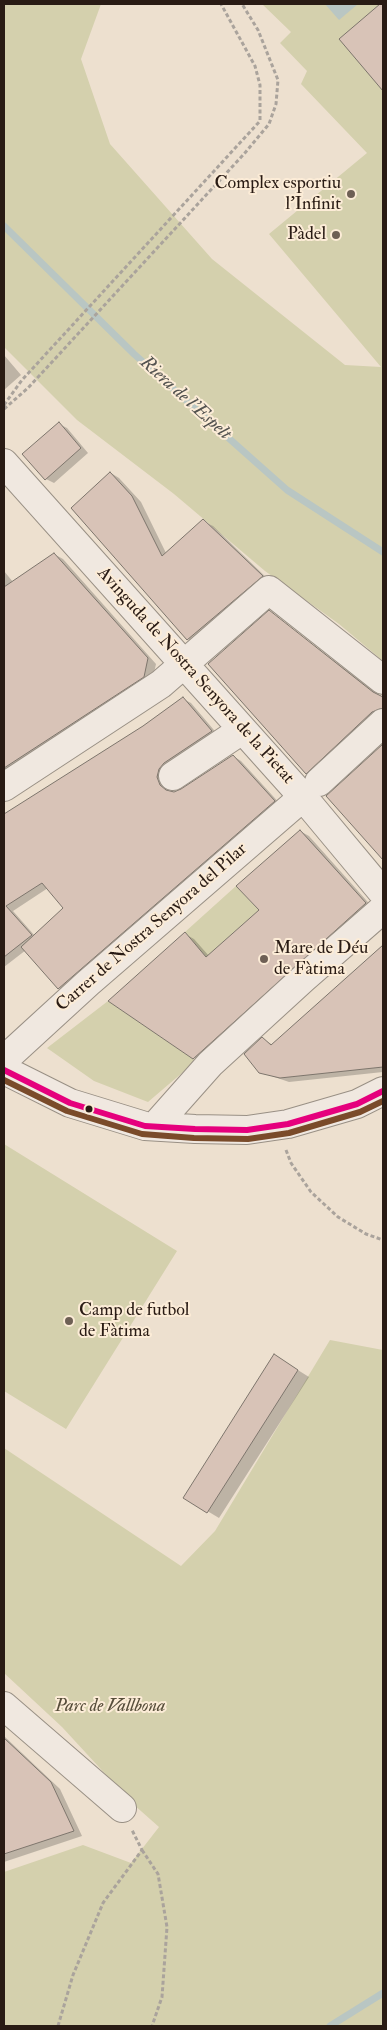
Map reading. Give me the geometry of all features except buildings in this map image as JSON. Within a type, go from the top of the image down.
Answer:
[{"type":"street","name":"Avinguda de Nostra Senyora de la Pietat","points":[[9,478],[184,663],[242,730],[311,789],[383,893]]},
{"type":"street","points":[[4,787],[161,684],[269,590],[383,680]]},
{"type":"street","name":"Carrer de Nostra Senyora del Pilar","points":[[4,1060],[88,983],[311,789],[383,723]]},
{"type":"street","points":[[173,777],[242,730]]},
{"type":"street","points":[[155,1126],[210,1064],[383,909]]},
{"type":"street","points":[[4,1070],[70,1104],[155,1126],[247,1130],[280,1125],[357,1104],[383,1092]]},
{"type":"street","points":[[4,1706],[122,1808]]},
{"type":"path","points":[[4,407],[22,380],[260,121],[260,85],[255,66],[244,42],[221,4]]},
{"type":"path","points":[[4,407],[28,388],[244,154],[269,124],[276,104],[278,80],[258,30],[242,4]]},
{"type":"path","points":[[280,1125],[291,1163],[311,1192],[338,1217],[366,1234],[383,1240]]},
{"type":"path","points":[[122,1808],[142,1850],[158,1874],[167,1927],[162,1997],[152,2026]]},
{"type":"path","points":[[58,2026],[73,1975],[103,1903],[142,1850]]},
{"type":"green space","points":[[4,4],[101,4],[81,59],[110,144],[212,259],[345,365],[381,367],[269,234],[367,153],[301,84],[307,71],[280,43],[291,32],[262,4],[383,4],[383,661],[339,624],[265,571],[174,494],[77,420],[4,347]]},
{"type":"green space","points":[[236,886],[259,910],[207,958],[185,932]]},
{"type":"green space","points":[[108,1001],[196,1061],[148,1102],[94,1081],[47,1048]]},
{"type":"green space","name":"Camp de futbol de Fàtima","points":[[4,1144],[177,1251],[66,1429],[4,1391]]},
{"type":"green space","name":"Parc de Vallbona","points":[[330,1340],[383,1350],[383,2026],[5,2026],[4,1872],[83,1845],[131,1863],[159,1827],[133,1804],[62,1727],[4,1673],[4,1448],[181,1566],[215,1531]]},
{"type":"shaded area","points":[[325,4],[358,4],[339,20]]},
{"type":"waterway","name":"Riera de l'Espelt","points":[[4,226],[134,354],[287,490],[383,552]]},
{"type":"waterway","points":[[330,2026],[383,1993]]},
{"type":"transit line","points":[[4,1070],[70,1103],[145,1126],[195,1129],[247,1130],[288,1124],[357,1104],[383,1091]]},
{"type":"transit line","points":[[4,1080],[67,1111],[142,1134],[194,1138],[248,1139],[289,1133],[360,1112],[383,1101]]},
{"type":"place","name":"Complex esportiu l'Infinit","points":[[351,194]]},
{"type":"place","name":"Pàdel","points":[[336,235]]},
{"type":"place","name":"Mare de Déu de Fàtima","points":[[264,959]]},
{"type":"place","name":"Camp de futbol de Fàtima","points":[[69,1321]]}]
